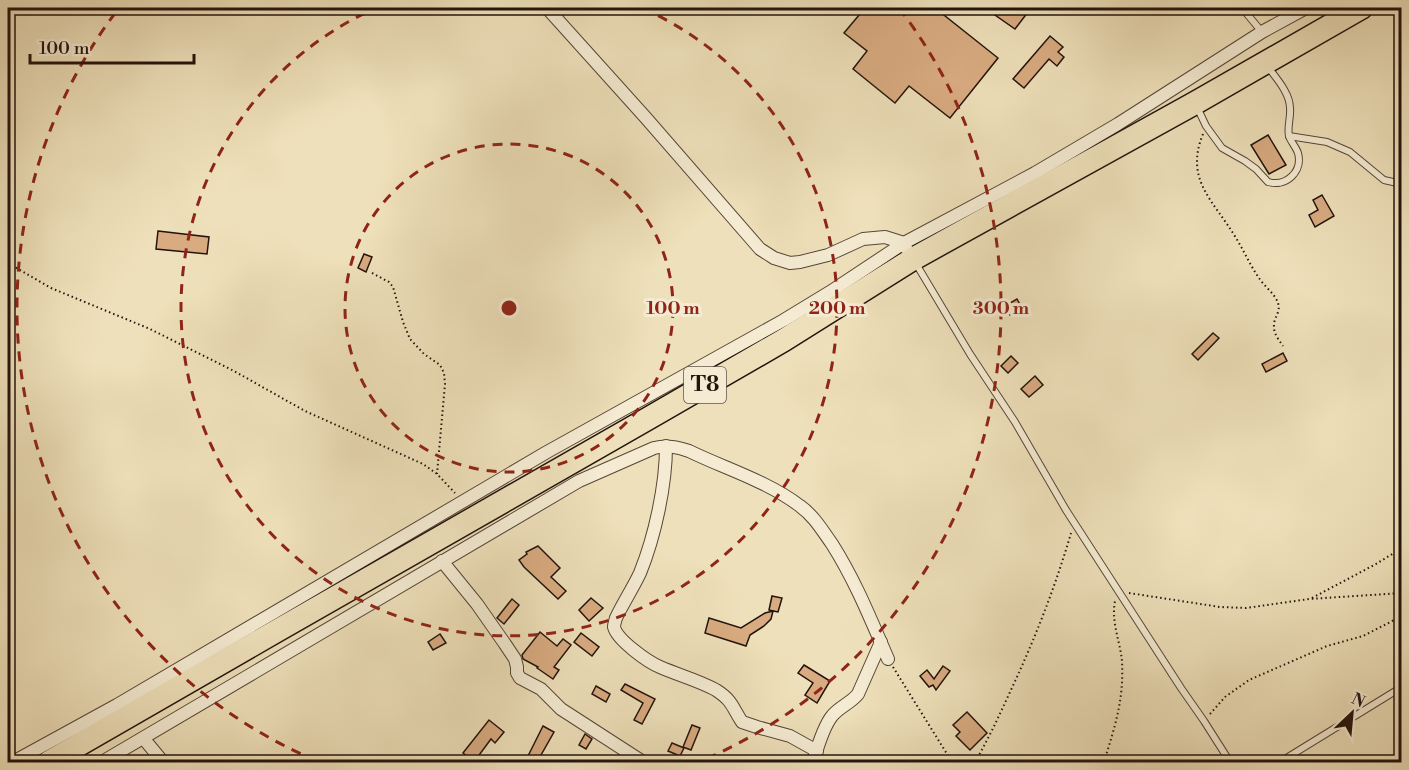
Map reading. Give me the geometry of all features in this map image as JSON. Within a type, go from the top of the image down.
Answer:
[{"type":"highway","name":"T8","points":[[49,762],[784,340],[908,251],[1195,103],[1361,8]]},
{"type":"street","points":[[547,8],[760,249],[774,258],[790,263],[828,255],[863,239],[885,237],[908,251]]},
{"type":"street","points":[[14,762],[117,705],[667,384],[908,251],[957,216],[1118,124],[1262,32],[1306,8]]},
{"type":"street","points":[[666,446],[662,486],[649,548],[614,624],[621,638],[658,666],[716,690],[732,703],[742,722],[789,736],[815,757],[832,716],[858,694],[881,642]]},
{"type":"street","points":[[102,762],[579,481],[654,448],[666,446],[689,451],[769,487],[812,516],[843,561],[888,660]]},
{"type":"street","points":[[442,561],[477,604],[505,644],[515,659],[520,678],[541,689],[561,709],[643,762]]},
{"type":"street","points":[[144,739],[163,762]]},
{"type":"lane","points":[[1242,8],[1262,32]]},
{"type":"lane","points":[[1195,103],[1206,126],[1222,148],[1245,160],[1264,180],[1273,184],[1289,179],[1295,174],[1299,165],[1298,153],[1289,136],[1290,105],[1286,93],[1265,62]]},
{"type":"lane","points":[[1289,136],[1327,142],[1350,152],[1384,180],[1401,184]]},
{"type":"lane","points":[[908,251],[970,354],[1015,422],[1074,523],[1230,762]]},
{"type":"lane","points":[[1280,762],[1401,687]]},
{"type":"path","points":[[1206,126],[1199,142],[1196,159],[1199,180],[1260,279],[1278,302],[1279,309],[1274,328],[1283,346]]},
{"type":"path","points":[[8,263],[51,288],[150,329],[234,371],[305,411],[423,464],[463,501]]},
{"type":"path","points":[[372,273],[389,282],[393,287],[410,339],[424,354],[440,365],[444,373],[445,384],[436,474]]},
{"type":"path","points":[[975,762],[988,741],[1025,660],[1055,587],[1074,523]]},
{"type":"path","points":[[1309,599],[1376,564],[1401,548]]},
{"type":"path","points":[[1104,762],[1121,701],[1121,657],[1113,614],[1118,592],[1220,607],[1246,608],[1309,599],[1401,593]]},
{"type":"path","points":[[1204,721],[1225,697],[1249,680],[1327,646],[1363,636],[1401,616]]},
{"type":"path","points":[[888,660],[952,762]]},
{"type":"path","points":[[1205,762],[1224,752]]},
{"type":"building","points":[[865,8],[935,8],[998,58],[950,118],[909,86],[895,103],[853,69],[867,51],[844,33]]},
{"type":"building","points":[[985,8],[1031,8],[1015,29]]},
{"type":"building","points":[[1050,36],[1063,47],[1058,52],[1064,57],[1057,66],[1049,59],[1024,88],[1013,79]]},
{"type":"building","points":[[1268,135],[1286,165],[1269,174],[1251,145]]},
{"type":"building","points":[[1322,195],[1334,216],[1315,227],[1309,215],[1318,210],[1313,200]]},
{"type":"building","points":[[158,231],[209,237],[207,254],[156,249]]},
{"type":"building","points":[[364,254],[372,257],[366,272],[358,268]]},
{"type":"building","points":[[1017,299],[1022,308],[1010,315],[1005,306]]},
{"type":"building","points":[[1213,333],[1219,338],[1198,360],[1192,354]]},
{"type":"building","points":[[1283,353],[1287,361],[1266,372],[1262,364]]},
{"type":"building","points":[[1011,356],[1018,363],[1008,373],[1001,366]]},
{"type":"building","points":[[1035,376],[1043,385],[1029,397],[1021,389]]},
{"type":"building","points":[[538,546],[560,568],[551,577],[566,591],[558,599],[519,560],[527,554],[526,552]]},
{"type":"building","points":[[772,596],[782,598],[778,612],[769,610]]},
{"type":"building","points":[[591,598],[603,608],[589,621],[579,610]]},
{"type":"building","points":[[512,599],[519,605],[504,624],[497,618]]},
{"type":"building","points":[[773,611],[771,619],[750,635],[746,646],[705,633],[709,618],[741,628],[765,613]]},
{"type":"building","points":[[540,632],[557,646],[563,639],[571,645],[554,667],[559,670],[553,679],[523,659],[522,655]]},
{"type":"building","points":[[581,633],[599,647],[592,656],[574,642]]},
{"type":"building","points":[[440,634],[446,643],[433,650],[428,642]]},
{"type":"building","points":[[804,665],[830,681],[817,703],[805,695],[813,683],[798,673]]},
{"type":"building","points":[[943,666],[950,671],[936,690],[933,685],[929,687],[920,676],[927,670],[934,679]]},
{"type":"building","points":[[625,684],[655,699],[642,724],[634,720],[643,703],[621,690]]},
{"type":"building","points":[[596,686],[610,694],[606,702],[592,694]]},
{"type":"building","points":[[967,712],[987,733],[970,750],[956,736],[960,732],[953,725]]},
{"type":"building","points":[[489,720],[504,732],[495,743],[491,739],[474,762],[463,753]]},
{"type":"building","points":[[692,725],[700,728],[691,750],[683,747]]},
{"type":"building","points":[[543,726],[554,732],[537,762],[525,762]]},
{"type":"building","points":[[585,734],[592,739],[586,749],[579,745]]},
{"type":"building","points":[[672,743],[684,748],[680,756],[668,751]]}]
